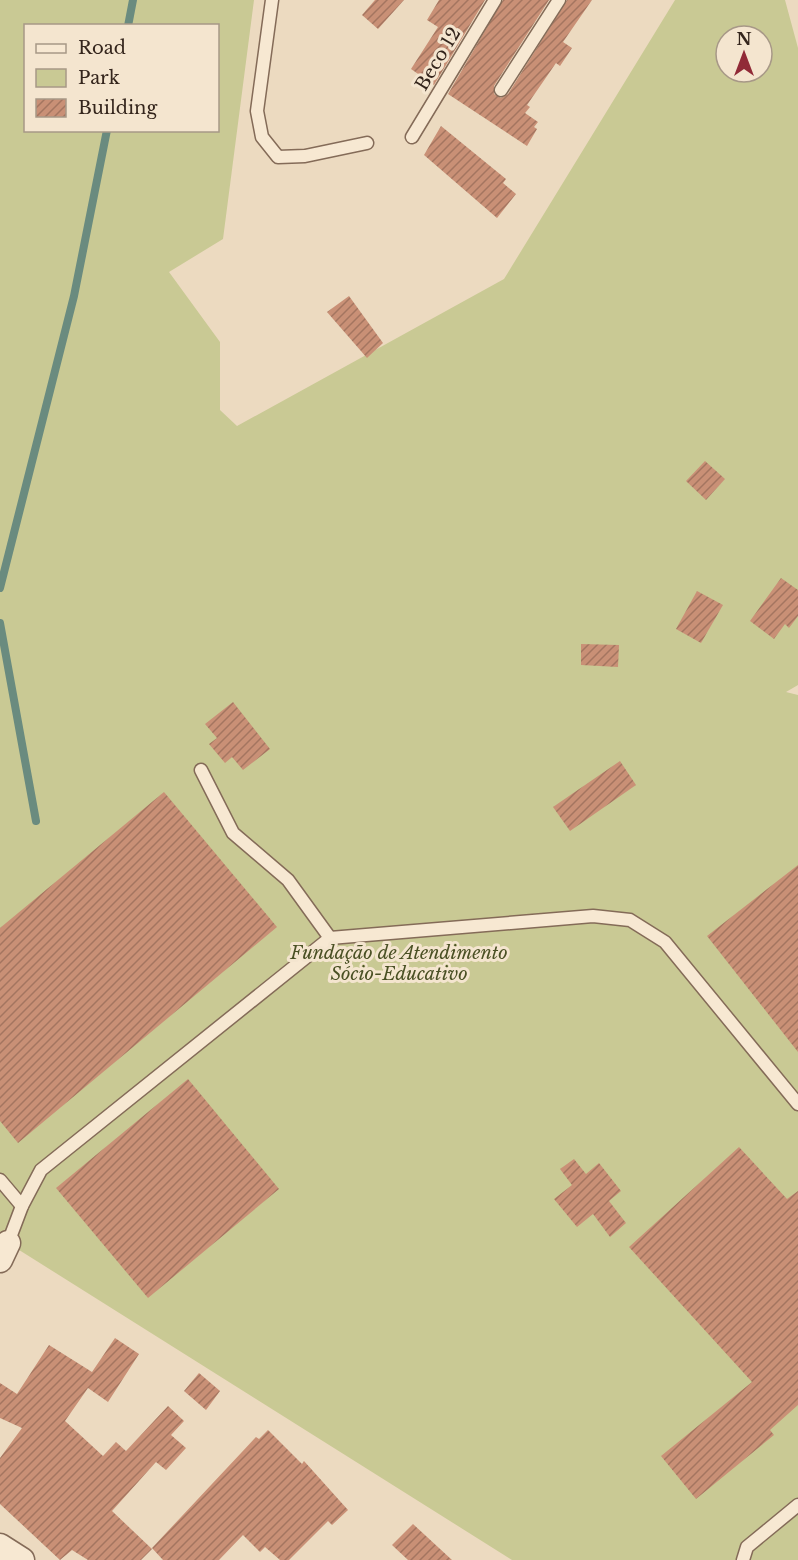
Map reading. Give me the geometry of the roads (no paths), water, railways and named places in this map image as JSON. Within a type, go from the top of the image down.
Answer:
[{"type":"street","points":[[0,1545],[22,1560]]},
{"type":"lane","points":[[272,0],[257,111],[262,137],[278,157],[305,156],[367,143]]},
{"type":"lane","name":"Beco 12","points":[[412,137],[495,0]]},
{"type":"lane","points":[[501,90],[559,0]]},
{"type":"lane","points":[[201,770],[234,833],[288,880],[330,938]]},
{"type":"lane","points":[[4,1252],[22,1206],[41,1170],[330,938],[593,916],[630,920],[665,942],[798,1104]]},
{"type":"lane","points":[[0,1180],[22,1206]]},
{"type":"lane","points":[[743,1560],[747,1546],[798,1504]]},
{"type":"waterway","points":[[128,24],[133,0]]},
{"type":"waterway","points":[[0,588],[74,296],[107,132]]},
{"type":"waterway","points":[[0,623],[36,821]]},
{"type":"park label","name":"Fundação de Atendimento Sócio-Educativo","points":[[399,963]]}]
